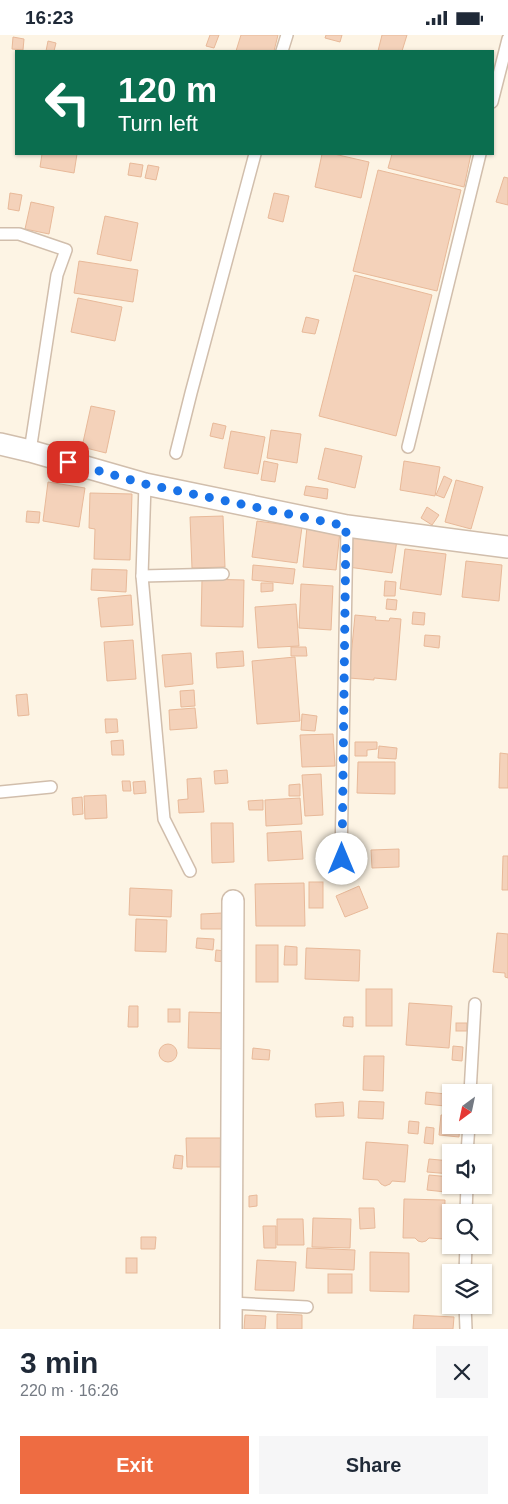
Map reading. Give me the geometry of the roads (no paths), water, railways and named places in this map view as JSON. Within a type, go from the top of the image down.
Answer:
[{"type":"street","points":[[0,444],[145,484],[346,526],[508,547]]},
{"type":"street","points":[[231,1329],[232,901]]},
{"type":"lane","points":[[282,50],[287,35]]},
{"type":"lane","points":[[494,94],[508,39]]},
{"type":"lane","points":[[176,453],[255,155]]},
{"type":"lane","points":[[408,447],[480,155]]},
{"type":"lane","points":[[0,234],[19,234],[66,250],[57,275],[30,451]]},
{"type":"lane","points":[[145,484],[142,576],[164,819],[190,871]]},
{"type":"lane","points":[[342,859],[346,526]]},
{"type":"lane","points":[[142,576],[223,575]]},
{"type":"lane","points":[[0,792],[51,787]]},
{"type":"lane","points":[[471,1084],[475,1004]]},
{"type":"lane","points":[[232,1303],[307,1307]]},
{"type":"lane","points":[[466,1314],[466,1329]]}]
